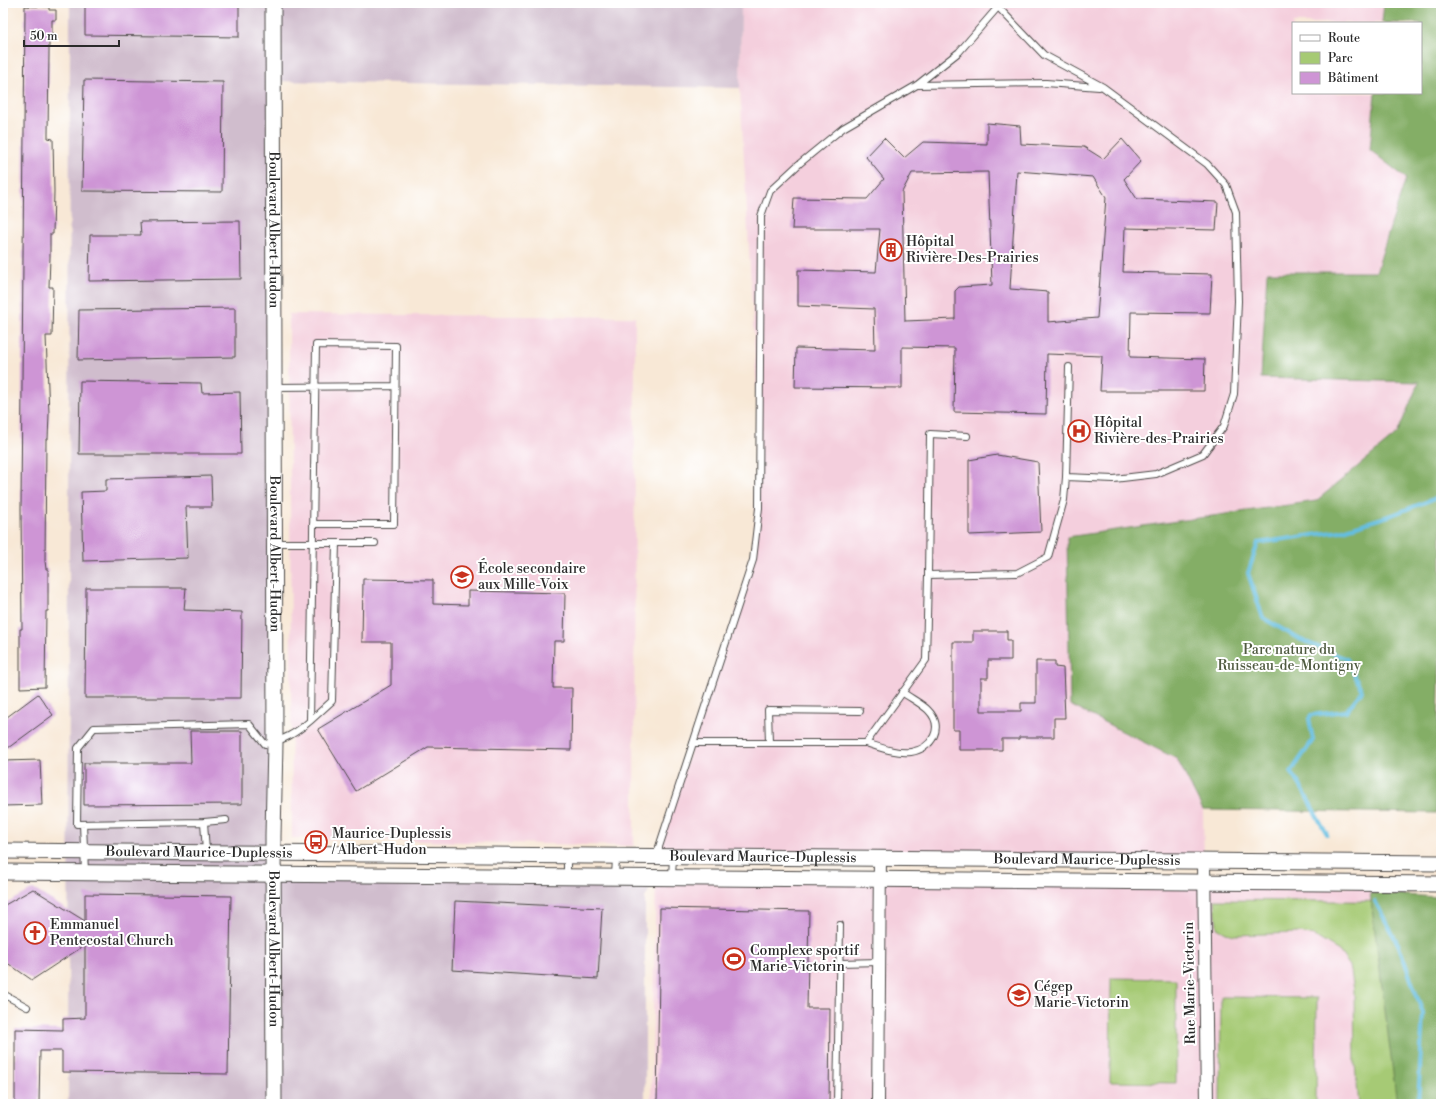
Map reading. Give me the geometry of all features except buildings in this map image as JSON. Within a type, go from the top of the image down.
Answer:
[{"type":"street","name":"Boulevard Albert-Hudon","points":[[273,3],[275,743],[273,853],[274,1104]]},
{"type":"street","name":"Boulevard Maurice-Duplessis","points":[[3,851],[567,856],[674,855],[1204,862],[1441,863]]},
{"type":"street","points":[[878,1104],[880,858]]},
{"type":"street","name":"Rue Marie-Victorin","points":[[1204,862],[1206,1104]]},
{"type":"street","name":"Boulevard Maurice-Duplessis","points":[[3,872],[1441,884]]},
{"type":"lane","points":[[656,856],[753,560],[759,508],[761,216],[770,191],[799,164],[843,128],[917,85],[959,52],[999,5],[1044,55],[1103,87],[1207,164],[1226,185],[1236,212],[1238,301],[1234,394],[1224,426],[1203,454],[1156,474],[1114,479],[1066,477]]},
{"type":"lane","points":[[917,85],[1046,83],[1103,87]]},
{"type":"lane","points":[[310,721],[314,543],[313,524],[316,345],[396,346],[394,524],[313,524]]},
{"type":"lane","points":[[928,575],[1018,573],[1048,557],[1064,500],[1069,367]]},
{"type":"lane","points":[[274,388],[395,386]]},
{"type":"lane","points":[[866,743],[926,660],[930,434],[967,436]]},
{"type":"lane","points":[[274,543],[376,543]]},
{"type":"lane","points":[[275,743],[296,734],[332,701],[336,543]]},
{"type":"lane","points":[[693,743],[866,743],[886,749],[910,752],[924,748],[931,742],[937,732],[935,720],[928,710],[902,692]]},
{"type":"lane","points":[[769,743],[768,710],[860,711]]},
{"type":"lane","name":"Boulevard Maurice-Duplessis","points":[[85,873],[83,824],[77,824],[78,748],[94,728],[249,724],[265,744],[275,743]]},
{"type":"lane","points":[[83,824],[204,822],[226,820]]},
{"type":"lane","points":[[204,822],[206,852]]},
{"type":"lane","points":[[672,877],[674,855]]},
{"type":"lane","points":[[567,856],[567,876]]},
{"type":"lane","points":[[615,877],[616,856]]},
{"type":"lane","points":[[837,1104],[840,925]]},
{"type":"lane","points":[[840,963],[879,962]]},
{"type":"lane","points":[[3,994],[27,1007]]},
{"type":"shaded area","points":[[70,3],[741,3],[740,88],[273,81],[273,874],[656,877],[645,898],[645,1104],[68,1104]]},
{"type":"shaded area","name":"Hôpital Rivière-des-Prairies","points":[[741,3],[1384,3],[1382,22],[1292,22],[1292,94],[1375,94],[1370,150],[1407,178],[1376,272],[1267,272],[1261,377],[1419,382],[1397,434],[1316,501],[1067,537],[1070,704],[1177,759],[1203,810],[1204,862],[656,856],[753,560],[759,428],[740,88]]},
{"type":"shaded area","name":"École secondaire aux Mille-Voix","points":[[289,314],[635,317],[634,846],[292,838]]},
{"type":"shaded area","name":"Cégep Marie-Victorin","points":[[656,877],[1373,887],[1396,1104],[651,1104]]},
{"type":"green space","name":"Parc nature du Ruisseau-de-Montigny","points":[[1384,3],[1441,3],[1441,615],[1436,813],[1203,810],[1177,759],[1070,705],[1067,537],[1316,501],[1397,434],[1419,382],[1261,378],[1267,272],[1376,272],[1406,178],[1370,150],[1375,94],[1422,94],[1422,22],[1382,22]]},
{"type":"green space","points":[[1370,893],[1438,897],[1441,915],[1441,1104],[1397,1104]]},
{"type":"green space","points":[[1215,900],[1441,902],[1441,1104],[1359,1104],[1355,1065],[1354,990],[1350,966],[1339,951],[1314,936],[1300,933],[1234,935],[1226,933],[1217,928]]},
{"type":"green space","points":[[1111,978],[1176,979],[1176,1083],[1110,1082]]},
{"type":"green space","points":[[1221,997],[1317,998],[1316,1104],[1220,1104]]},
{"type":"waterway","points":[[1327,834],[1291,772],[1313,740],[1309,719],[1311,715],[1346,711],[1362,691],[1347,659],[1299,639],[1263,618],[1248,573],[1258,543],[1340,531],[1392,515],[1441,496]]},
{"type":"waterway","points":[[1375,901],[1399,946],[1423,1013],[1418,1104]]},
{"type":"place","name":"Hôpital Rivière-Des-Prairies","points":[[891,250]]},
{"type":"place","name":"Hôpital Rivière-des-Prairies","points":[[1079,431]]},
{"type":"place","name":"École secondaire aux Mille-Voix","points":[[462,577]]},
{"type":"place","name":"Maurice-Duplessis / Albert-Hudon","points":[[316,842]]},
{"type":"place","name":"Emmanuel Pentecostal Church","points":[[35,933]]},
{"type":"place","name":"Complexe sportif Marie-Victorin","points":[[734,959]]},
{"type":"place","name":"Cégep Marie-Victorin","points":[[1019,995]]}]
